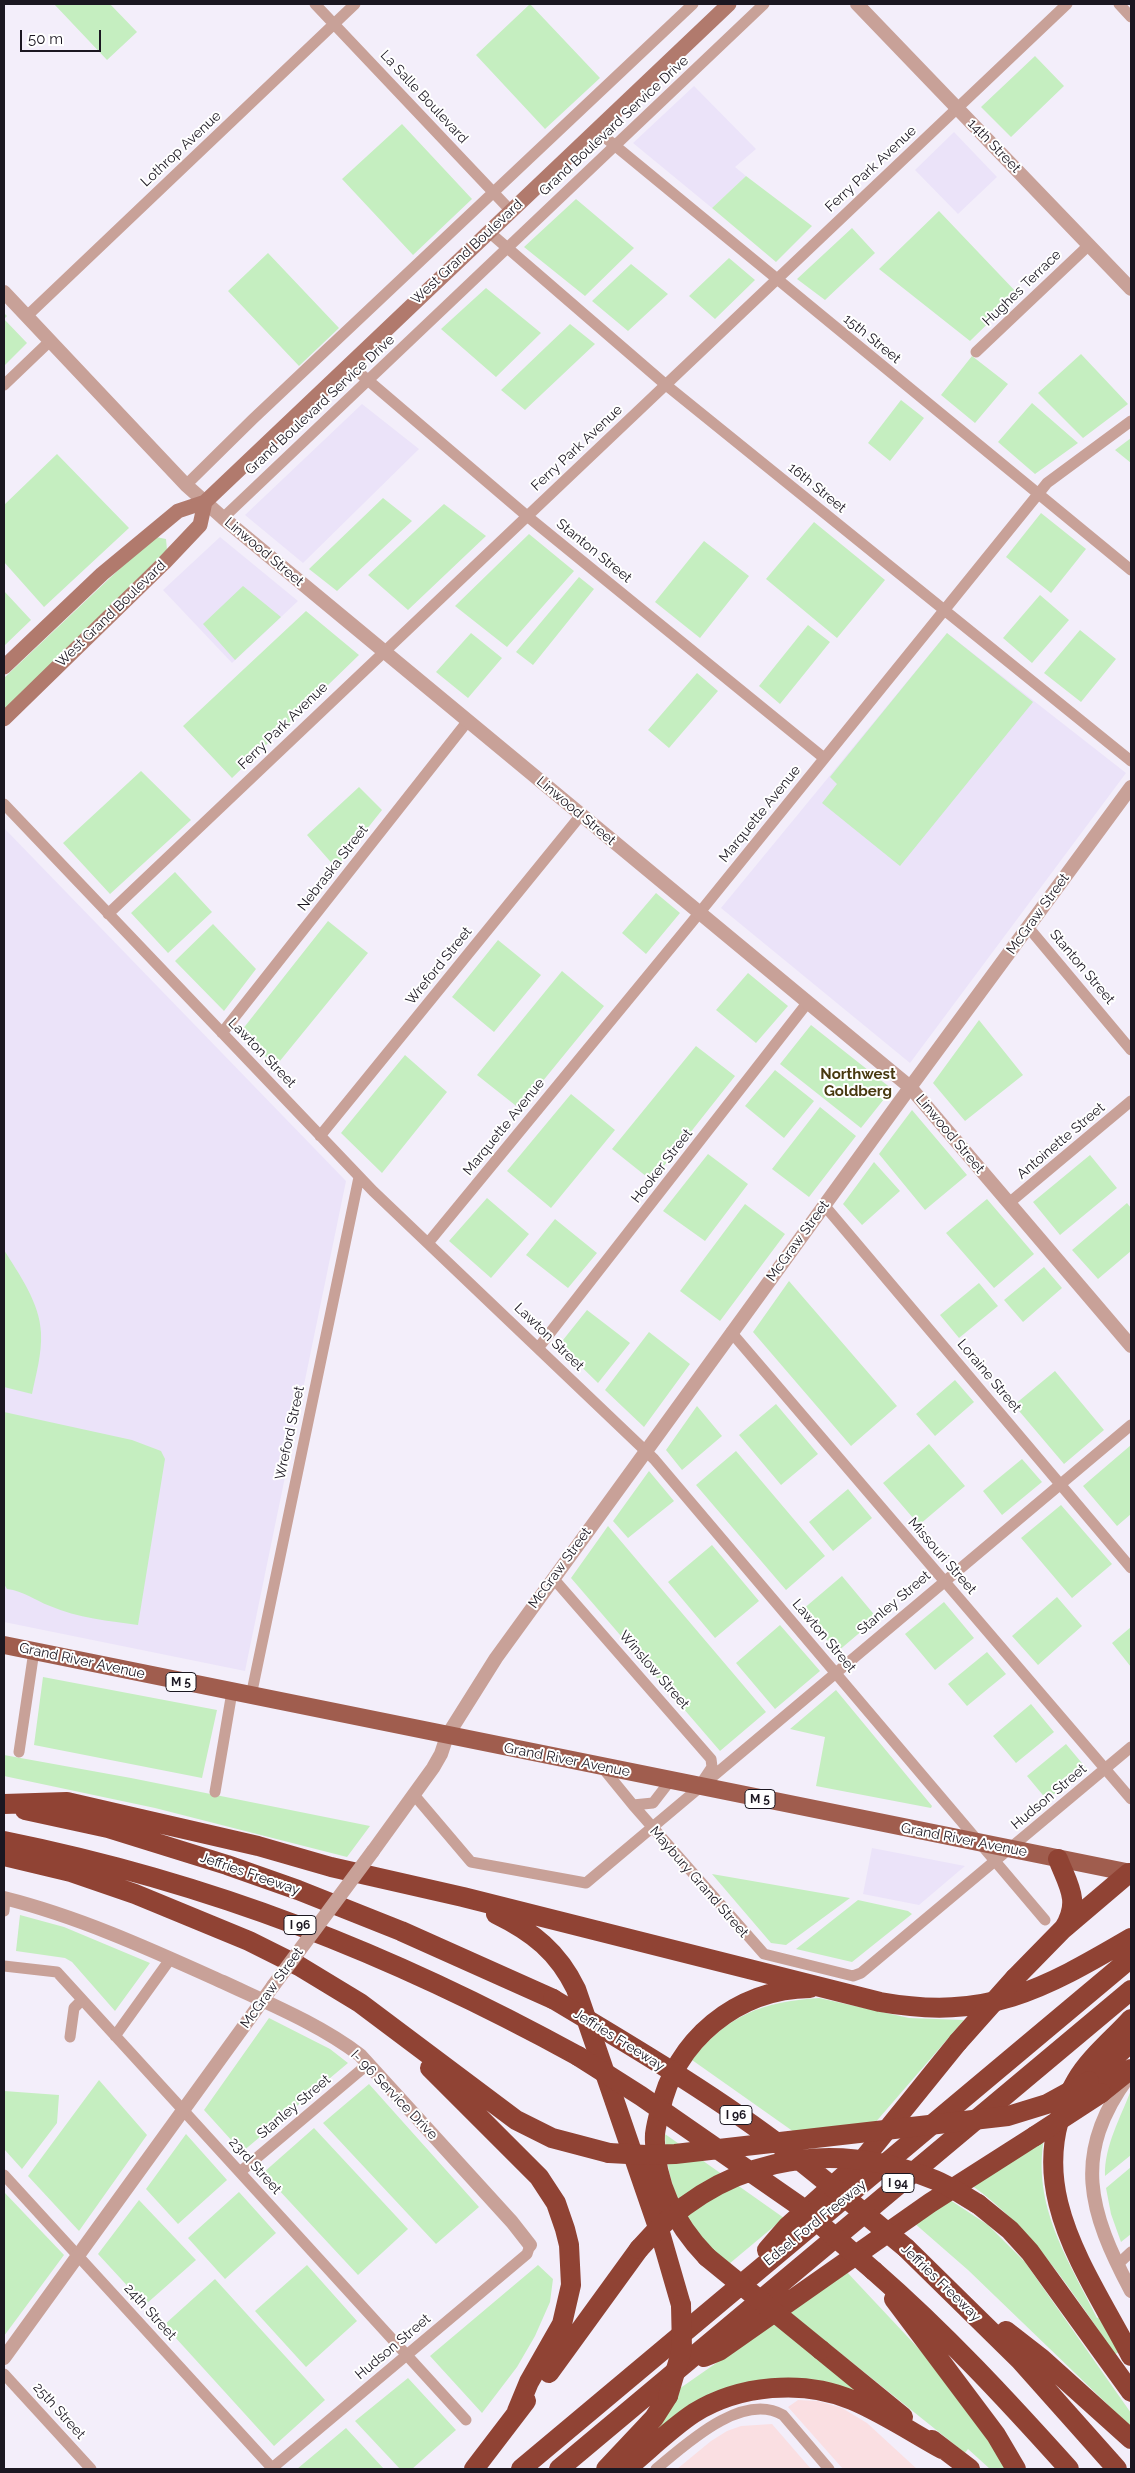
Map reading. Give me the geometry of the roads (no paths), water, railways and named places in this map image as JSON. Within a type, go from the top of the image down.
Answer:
[{"type":"highway","points":[[4,1805],[67,1802],[258,1846],[398,1884],[463,1897],[898,2005],[934,2008],[971,2006],[1011,1998],[1076,1970],[1131,1938]]},
{"type":"highway","name":"Jeffries Freeway","points":[[4,1805],[108,1828],[236,1868],[401,1931],[553,2000],[623,2041],[727,2108],[789,2152],[906,2248],[942,2281],[1044,2386],[1117,2469]]},
{"type":"highway","name":"I 96","points":[[4,1841],[106,1864],[192,1888],[267,1912],[338,1940],[437,1983],[578,2056],[641,2096],[798,2205],[917,2308],[964,2354],[1069,2469]]},
{"type":"highway","points":[[4,1856],[71,1872],[98,1881],[249,1941],[334,1986],[419,2045],[516,2120],[552,2138],[609,2153],[675,2154],[1008,2116],[1095,2087],[1131,2069]]},
{"type":"highway","points":[[1058,1859],[1074,1901],[1071,1917],[1063,1929]]},
{"type":"highway","points":[[722,2299],[787,2228],[865,2157],[958,2042],[1015,1978],[1063,1929],[1131,1873]]},
{"type":"highway","points":[[463,1897],[534,1935],[557,1957],[568,1974],[579,1998],[661,2236],[681,2305],[682,2349],[668,2396],[654,2418],[606,2469]]},
{"type":"highway","name":"Edsel Ford Freeway","points":[[521,2469],[722,2299],[957,2106],[1131,1958]]},
{"type":"highway","points":[[839,1991],[795,1989],[753,1999],[718,2019],[701,2034],[678,2062],[664,2090],[655,2133],[659,2171],[676,2217],[707,2257],[942,2449],[970,2469]]},
{"type":"highway","name":"Edsel Ford Freeway","points":[[558,2469],[1131,1990]]},
{"type":"highway","points":[[1131,2019],[1096,2055],[1076,2080],[1064,2106],[1056,2131],[1052,2172],[1058,2209],[1065,2228],[1131,2356]]},
{"type":"highway","points":[[393,2028],[413,2051],[539,2177],[549,2191],[561,2216],[569,2245],[571,2267],[571,2285],[566,2308],[562,2324],[529,2382],[517,2411]]},
{"type":"highway","points":[[679,2368],[719,2351],[930,2203],[1035,2136],[1095,2087],[1131,2042]]},
{"type":"highway","points":[[474,2469],[517,2411],[536,2391],[639,2249],[659,2227],[688,2202],[744,2173],[770,2165],[804,2159],[857,2160],[898,2167],[936,2181],[978,2204],[1010,2230],[1030,2252],[1131,2392]]},
{"type":"highway","points":[[874,2271],[996,2435],[1016,2469]]},
{"type":"highway","points":[[942,2281],[1042,2359],[1131,2439]]},
{"type":"highway","points":[[626,2469],[693,2414],[728,2398],[774,2388],[809,2389],[852,2400],[942,2449]]},
{"type":"main road","name":"West Grand Boulevard","points":[[4,667],[102,574],[178,511],[205,502],[729,4]]},
{"type":"main road","name":"West Grand Boulevard","points":[[4,719],[164,563],[200,525],[205,502]]},
{"type":"main road","name":"Grand River Avenue","points":[[4,1645],[1131,1873]]},
{"type":"street","name":"La Salle Boulevard","points":[[315,4],[511,211]]},
{"type":"street","name":"Lothrop Avenue","points":[[27,316],[355,4]]},
{"type":"street","points":[[186,485],[252,419],[693,4]]},
{"type":"street","name":"Grand Boulevard Service Drive","points":[[223,518],[764,4]]},
{"type":"street","name":"14th Street","points":[[857,4],[1131,289]]},
{"type":"street","name":"Ferry Park Avenue","points":[[108,914],[1067,4]]},
{"type":"street","points":[[1119,4],[1131,16]]},
{"type":"street","name":"15th Street","points":[[596,130],[776,280],[1131,570]]},
{"type":"street","name":"16th Street","points":[[489,232],[506,249],[666,385],[1131,761]]},
{"type":"street","name":"Hughes Terrace","points":[[976,352],[1089,245]]},
{"type":"street","name":"Linwood Street","points":[[4,292],[186,485],[223,518],[910,1087],[1131,1346]]},
{"type":"street","points":[[4,385],[50,341]]},
{"type":"street","name":"Stanton Street","points":[[349,364],[527,516],[824,758]]},
{"type":"street","name":"Marquette Avenue","points":[[428,1243],[699,913],[1039,493],[1048,483],[1131,421]]},
{"type":"street","name":"Nebraska Street","points":[[222,1033],[467,722]]},
{"type":"street","name":"McGraw Street","points":[[4,2358],[262,2000],[415,1796],[441,1754],[447,1736],[496,1658],[553,1578],[1131,787]]},
{"type":"street","name":"Lawton Street","points":[[4,804],[359,1176],[646,1450],[996,1860],[1044,1920]]},
{"type":"street","name":"Wreford Street","points":[[320,1136],[581,815]]},
{"type":"street","name":"Stanton Street","points":[[1028,927],[1131,1050]]},
{"type":"street","name":"Hooker Street","points":[[539,1347],[808,1002]]},
{"type":"street","name":"Antoinette Street","points":[[1009,1204],[1131,1101]]},
{"type":"street","name":"Wreford Street","points":[[251,1696],[359,1176]]},
{"type":"street","name":"Loraine Street","points":[[824,1205],[1131,1568]]},
{"type":"street","name":"Missouri Street","points":[[732,1332],[1131,1799]]},
{"type":"street","name":"Stanley Street","points":[[415,1796],[472,1862],[586,1883],[1131,1425]]},
{"type":"street","name":"Winslow Street","points":[[553,1578],[711,1759],[712,1767],[699,1787]]},
{"type":"street","points":[[19,1752],[34,1651]]},
{"type":"street","points":[[214,1792],[232,1692]]},
{"type":"street","name":"Hudson Street","points":[[870,1965],[1131,1747]]},
{"type":"street","name":"Maybury Grand Street","points":[[602,1767],[651,1827],[764,1954],[853,1976],[861,1973],[870,1965]]},
{"type":"street","name":"Maybury Grand Street","points":[[633,1805],[653,1803],[670,1781]]},
{"type":"street","name":"I- 96 Service Drive","points":[[4,1902],[61,1914],[170,1958],[262,2000],[338,2039],[368,2064],[512,2222],[530,2245]]},
{"type":"street","points":[[115,2036],[170,1958]]},
{"type":"street","name":"23rd Street","points":[[4,1966],[56,1972],[466,2420]]},
{"type":"street","points":[[70,2037],[74,2008],[82,2000]]},
{"type":"street","name":"Stanley Street","points":[[240,2172],[368,2064]]},
{"type":"street","points":[[1131,2074],[1110,2104],[1098,2131],[1092,2163],[1093,2193],[1100,2225],[1131,2291]]},
{"type":"street","name":"24th Street","points":[[4,2175],[272,2469]]},
{"type":"street","name":"Hudson Street","points":[[272,2469],[527,2254],[530,2245]]},
{"type":"street","points":[[1117,2264],[1131,2252]]},
{"type":"street","name":"25th Street","points":[[4,2374],[91,2469]]},
{"type":"street","points":[[656,2469],[687,2442],[718,2422],[762,2408],[776,2411],[783,2415],[828,2469]]},
{"type":"district","name":"Northwest Goldberg","points":[[858,1082]]}]
